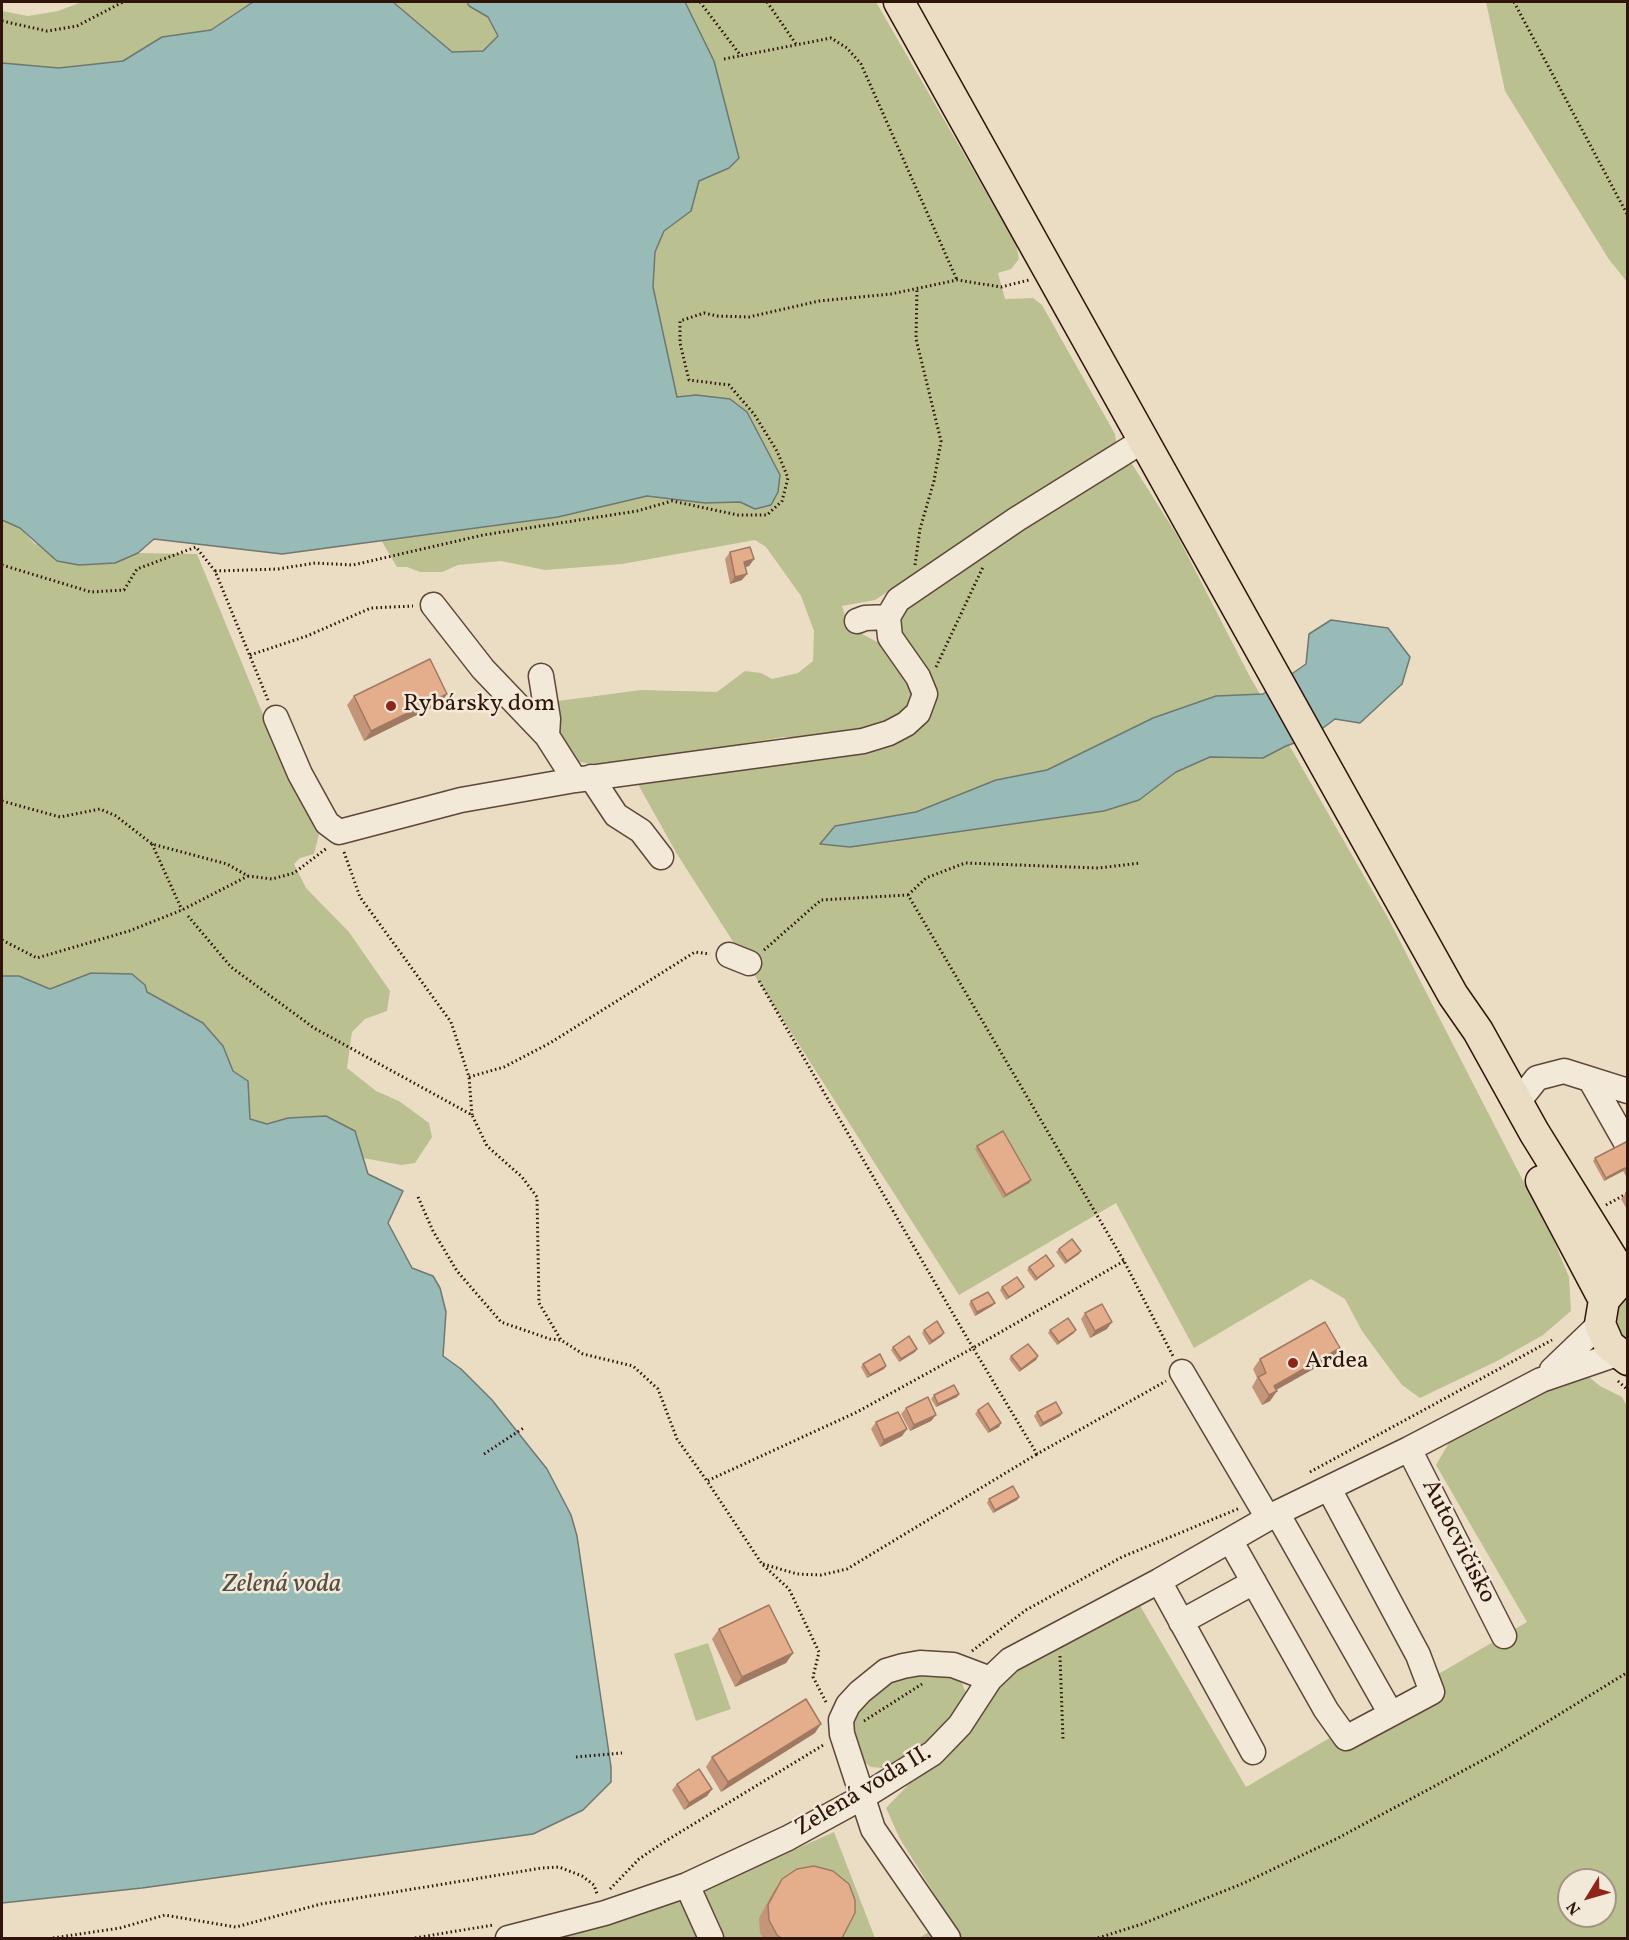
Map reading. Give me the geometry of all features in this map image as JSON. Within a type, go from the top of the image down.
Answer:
[{"type":"main road","points":[[899,2],[1453,995],[1497,1098],[1617,1288]]},
{"type":"main road","points":[[1453,995],[1478,1030],[1557,1170],[1617,1288],[1603,1335],[1620,1365]]},
{"type":"lane","points":[[276,718],[300,774],[327,823],[339,832],[359,829],[461,800],[583,778],[863,741],[906,724],[918,713],[925,694],[918,677],[890,637],[888,617],[898,600],[919,584],[1144,440]]},
{"type":"lane","points":[[434,605],[483,669],[547,736],[616,815],[641,831],[661,857]]},
{"type":"lane","points":[[857,621],[865,618],[888,617]]},
{"type":"lane","points":[[541,676],[548,719],[547,736]]},
{"type":"lane","points":[[1518,1102],[1537,1078],[1564,1071],[1628,1091]]},
{"type":"lane","points":[[1590,1079],[1628,1146]]},
{"type":"lane","points":[[1541,1380],[1617,1288]]},
{"type":"lane","points":[[1541,1380],[1620,1365]]},
{"type":"lane","points":[[1182,1372],[1272,1515],[1391,1714]]},
{"type":"lane","name":"Zelená voda II.","points":[[508,1938],[602,1906],[687,1885],[788,1838],[863,1797],[933,1753],[946,1742],[990,1678],[1010,1660],[1159,1581],[1272,1515],[1409,1449],[1541,1380]]},
{"type":"lane","name":"Autocvičisko","points":[[1409,1449],[1504,1636]]},
{"type":"lane","points":[[1230,1540],[1326,1710],[1346,1738],[1432,1692],[1418,1655],[1329,1489]]},
{"type":"lane","points":[[1159,1581],[1254,1752]]},
{"type":"lane","points":[[1181,1622],[1254,1582]]},
{"type":"lane","points":[[948,1938],[873,1829],[843,1731],[848,1705],[886,1671],[920,1663],[953,1665],[990,1678]]},
{"type":"lane","points":[[687,1885],[711,1938]]},
{"type":"path","points":[[2,21],[47,31],[77,26],[123,2]]},
{"type":"path","points":[[700,2],[741,56]]},
{"type":"path","points":[[767,2],[796,44]]},
{"type":"path","points":[[1514,2],[1628,216]]},
{"type":"path","points":[[724,60],[831,38],[847,48],[861,64],[957,280]]},
{"type":"path","points":[[215,571],[278,569],[315,563],[353,565],[483,535],[637,511],[672,501],[738,515],[767,515],[782,501],[788,478],[777,452],[754,414],[729,385],[689,380],[680,343],[680,321],[704,313],[717,316],[749,317],[819,301],[891,294],[957,280],[1001,288],[1050,273]]},
{"type":"path","points":[[916,550],[934,481],[941,441],[916,339],[917,288]]},
{"type":"path","points":[[2,565],[91,592],[124,591],[137,569],[196,547],[215,571],[276,718]]},
{"type":"path","points":[[925,694],[944,645],[988,560]]},
{"type":"path","points":[[249,655],[307,636],[371,608],[434,605]]},
{"type":"path","points":[[2,801],[60,817],[100,809],[116,816],[152,844],[227,864],[248,876],[272,879],[294,873],[324,853],[339,832]]},
{"type":"path","points":[[339,832],[360,897],[451,1023],[470,1077],[472,1114],[487,1146],[522,1177],[537,1197],[539,1303],[561,1340],[583,1354],[633,1366],[658,1389],[677,1439],[762,1564],[789,1589],[819,1652],[813,1677],[843,1731]]},
{"type":"path","points":[[152,844],[182,910]]},
{"type":"path","points":[[470,1077],[504,1067],[550,1043],[695,952],[739,959],[821,900],[908,895],[926,878],[965,863],[1098,868],[1141,863]]},
{"type":"path","points":[[2,940],[37,958],[129,931],[182,910],[248,876]]},
{"type":"path","points":[[762,1564],[797,1574],[821,1575],[847,1569],[1037,1454],[1182,1372],[1124,1261],[908,895]]},
{"type":"path","points":[[188,916],[231,967],[314,1028],[472,1114]]},
{"type":"path","points":[[739,959],[1037,1454]]},
{"type":"path","points":[[1606,1205],[1628,1193]]},
{"type":"path","points":[[418,1197],[433,1231],[457,1271],[501,1322],[550,1339],[561,1340]]},
{"type":"path","points":[[707,1481],[857,1412],[1124,1261]]},
{"type":"path","points":[[1310,1473],[1558,1336]]},
{"type":"path","points":[[1620,1365],[1628,1390]]},
{"type":"path","points":[[484,1454],[525,1427]]},
{"type":"path","points":[[975,1649],[1026,1610],[1122,1557],[1243,1507]]},
{"type":"path","points":[[1058,1634],[1063,1677],[1063,1739]]},
{"type":"path","points":[[1098,1938],[1142,1924],[1244,1883],[1348,1833],[1498,1752],[1628,1672]]},
{"type":"path","points":[[620,1880],[639,1859],[664,1842],[925,1683]]},
{"type":"path","points":[[576,1757],[622,1753]]},
{"type":"path","points":[[53,1938],[120,1928],[165,1915],[236,1927],[321,1904],[559,1867],[582,1876],[594,1885],[602,1906]]},
{"type":"green space","points":[[82,2],[253,2],[211,30],[162,37],[123,61],[59,68],[2,63],[2,11],[28,16],[58,11]]},
{"type":"green space","points":[[393,2],[467,2],[469,6],[488,17],[498,35],[483,51],[451,52]]},
{"type":"green space","points":[[685,2],[876,2],[1016,244],[1019,259],[1011,269],[998,273],[1005,299],[1033,298],[1042,305],[1115,434],[1116,442],[875,600],[842,606],[849,627],[881,644],[909,682],[912,691],[908,710],[881,726],[827,737],[783,737],[666,757],[591,764],[575,761],[547,729],[555,714],[558,701],[641,690],[717,692],[745,671],[761,673],[772,679],[798,673],[813,661],[814,631],[801,596],[766,547],[755,540],[622,564],[545,570],[501,561],[458,565],[442,572],[420,572],[407,567],[397,567],[381,540],[558,517],[647,496],[705,503],[740,502],[755,509],[696,395],[677,397],[653,287],[655,252],[664,231],[690,211],[699,180],[729,168],[714,61]]},
{"type":"green space","points":[[1486,2],[1627,2],[1627,282],[1608,258],[1505,91]]},
{"type":"green space","points":[[1132,464],[1177,535],[1249,675],[1388,918],[1554,1241],[1569,1277],[1571,1311],[1543,1335],[1497,1361],[1420,1398],[1402,1385],[1362,1331],[1345,1299],[1311,1279],[1194,1348],[1116,1203],[959,1295],[677,854],[635,779],[926,718],[900,636],[903,608],[1116,467]]},
{"type":"green space","points":[[2,520],[20,528],[35,544],[115,563],[138,553],[197,554],[286,770],[319,834],[314,854],[300,858],[294,864],[306,888],[349,932],[390,991],[387,1011],[365,1019],[352,1032],[347,1068],[376,1091],[399,1101],[429,1123],[432,1137],[415,1163],[401,1165],[363,1158],[355,1131],[288,1118],[266,1124],[250,1119],[248,1081],[233,1071],[223,1046],[203,1023],[146,992],[91,973],[50,989],[19,976],[2,976]]},
{"type":"green space","points":[[1627,1294],[1627,1347],[1615,1332],[1616,1307]]},
{"type":"green space","points":[[1569,1375],[1589,1377],[1600,1386],[1622,1397],[1628,1408],[1627,1938],[919,1938],[950,1919],[900,1839],[886,1808],[910,1783],[947,1758],[974,1723],[1000,1678],[1139,1604],[1246,1787],[1527,1622],[1436,1465],[1454,1434]]},
{"type":"green space","points":[[708,1643],[731,1709],[696,1721],[674,1654]]},
{"type":"green space","points":[[918,1668],[960,1678],[966,1693],[963,1704],[957,1716],[908,1764],[883,1768],[871,1767],[857,1757],[851,1712],[874,1687]]},
{"type":"green space","points":[[834,1832],[875,1938],[541,1938],[731,1878]]},
{"type":"water","points":[[253,2],[393,2],[452,52],[483,51],[498,36],[488,17],[469,6],[467,2],[685,2],[714,61],[739,158],[729,168],[699,181],[691,211],[664,231],[655,252],[653,287],[677,397],[696,395],[730,399],[747,412],[780,475],[778,492],[771,505],[755,509],[740,502],[705,503],[647,496],[558,517],[282,554],[154,539],[138,553],[115,563],[79,565],[57,561],[20,528],[2,520],[2,63],[59,68],[123,61],[162,37],[211,30]]},
{"type":"water","points":[[1331,620],[1388,628],[1410,657],[1402,684],[1360,723],[1335,719],[1311,737],[1263,758],[1210,757],[1176,772],[1139,800],[1104,811],[850,847],[820,844],[835,826],[916,812],[996,780],[1047,770],[1153,718],[1216,696],[1263,694],[1306,664],[1309,634]]},
{"type":"water","name":"Zelená voda","points":[[91,973],[132,974],[145,985],[147,992],[203,1023],[223,1046],[233,1071],[248,1081],[250,1119],[267,1124],[288,1118],[326,1116],[355,1131],[368,1174],[403,1191],[388,1223],[412,1268],[433,1276],[440,1288],[446,1312],[443,1356],[461,1369],[492,1400],[547,1469],[571,1515],[577,1536],[611,1767],[611,1782],[583,1810],[533,1834],[142,1888],[2,1903],[2,976],[19,976],[50,989]]},
{"type":"building","points":[[750,547],[754,559],[744,562],[747,574],[735,577],[730,552]]},
{"type":"building","points":[[430,659],[447,694],[371,731],[354,696]]},
{"type":"building","points":[[1003,1131],[1031,1180],[1006,1195],[977,1146]]},
{"type":"building","points":[[1628,1141],[1628,1173],[1625,1168],[1606,1178],[1595,1158]]},
{"type":"building","points":[[1072,1239],[1081,1251],[1067,1261],[1059,1249]]},
{"type":"building","points":[[1046,1255],[1054,1266],[1037,1278],[1029,1267]]},
{"type":"building","points":[[1017,1277],[1024,1287],[1009,1297],[1002,1287]]},
{"type":"building","points":[[988,1292],[995,1303],[977,1312],[971,1301]]},
{"type":"building","points":[[1102,1304],[1112,1322],[1095,1331],[1085,1313]]},
{"type":"building","points":[[1068,1318],[1076,1330],[1059,1342],[1050,1330]]},
{"type":"building","points":[[937,1321],[944,1333],[932,1341],[924,1330]]},
{"type":"building","name":"Ardea","points":[[1325,1322],[1340,1348],[1274,1386],[1277,1391],[1269,1395],[1258,1377],[1266,1373],[1260,1359]]},
{"type":"building","points":[[909,1336],[917,1349],[901,1359],[893,1347]]},
{"type":"building","points":[[1028,1344],[1038,1356],[1021,1369],[1011,1356]]},
{"type":"building","points":[[880,1354],[886,1366],[870,1375],[863,1364]]},
{"type":"building","points":[[954,1385],[959,1394],[938,1404],[934,1395]]},
{"type":"building","points":[[928,1397],[936,1415],[914,1425],[906,1408]]},
{"type":"building","points":[[1056,1402],[1062,1413],[1043,1423],[1037,1412]]},
{"type":"building","points":[[988,1403],[1001,1423],[990,1430],[978,1410]]},
{"type":"building","points":[[898,1412],[907,1429],[884,1440],[876,1422]]},
{"type":"building","points":[[1013,1486],[1019,1497],[995,1510],[989,1499]]},
{"type":"building","points":[[769,1605],[793,1653],[742,1677],[719,1629]]},
{"type":"building","points":[[806,1699],[821,1724],[728,1782],[712,1757]]},
{"type":"building","points":[[699,1769],[712,1789],[689,1803],[677,1784]]},
{"type":"building","points":[[814,1866],[833,1871],[849,1884],[855,1900],[855,1913],[842,1938],[781,1938],[769,1920],[768,1905],[782,1879],[797,1869]]},
{"type":"place","name":"Rybársky dom","points":[[391,706]]},
{"type":"place","name":"Ardea","points":[[1293,1363]]}]
